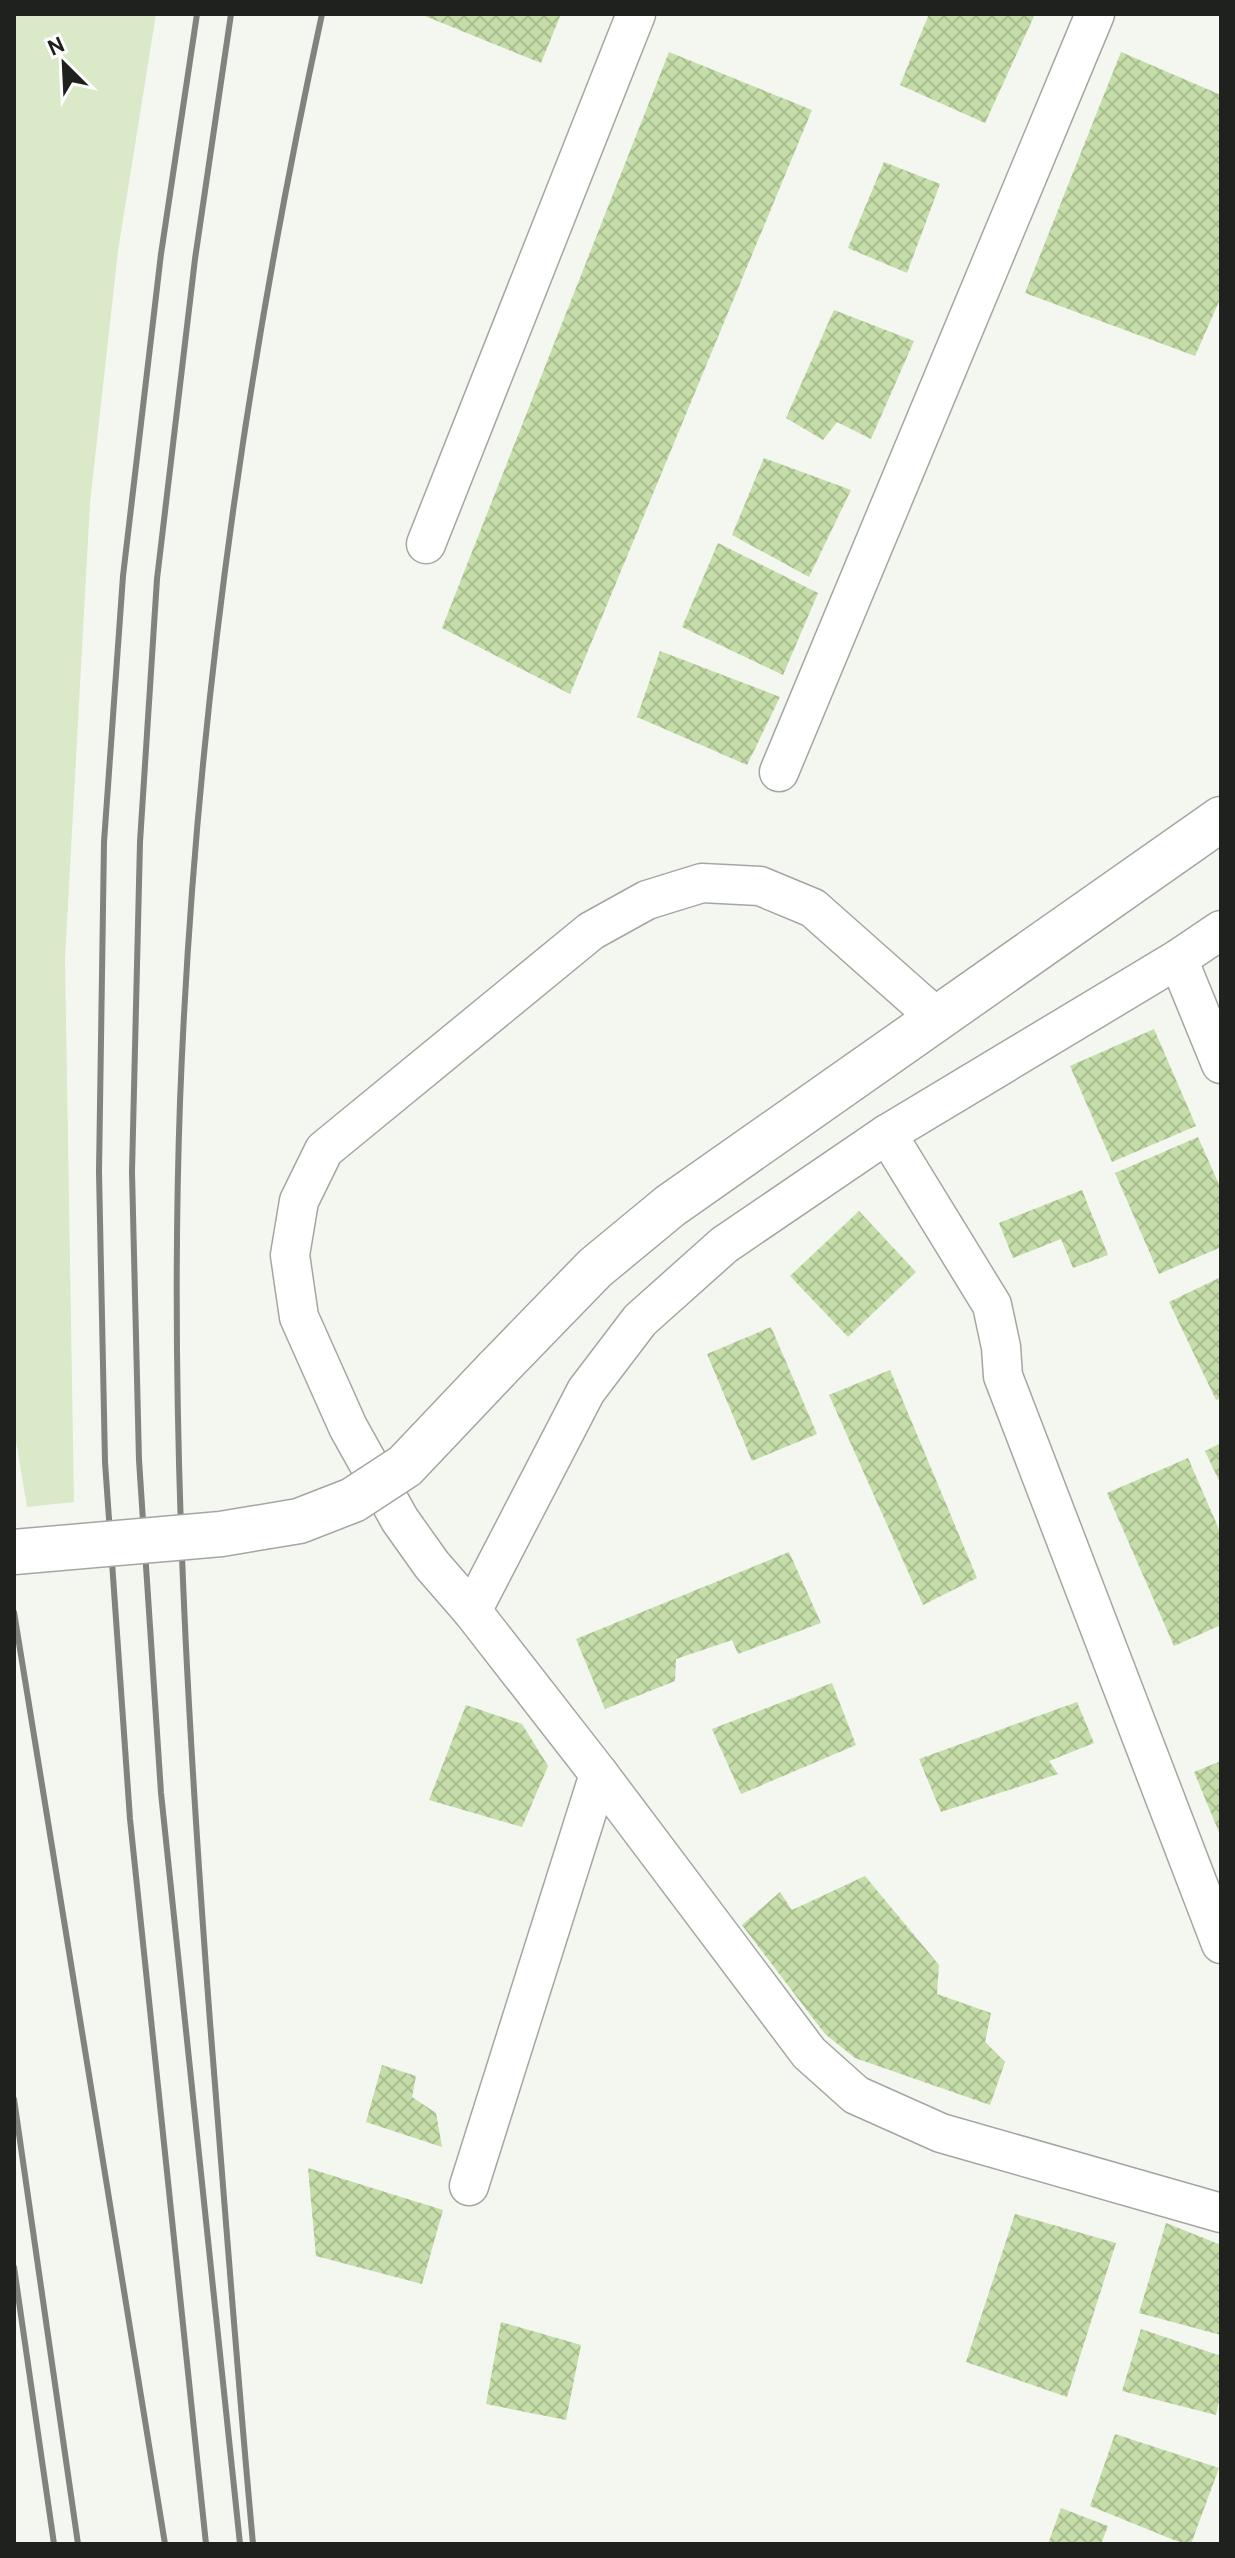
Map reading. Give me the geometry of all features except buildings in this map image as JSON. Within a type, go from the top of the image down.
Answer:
[{"type":"street","points":[[426,544],[636,14]]},
{"type":"street","points":[[779,772],[1095,14]]},
{"type":"street","points":[[14,1552],[221,1534],[299,1521],[353,1500],[405,1466],[595,1268],[670,1206],[1221,819]]},
{"type":"street","points":[[937,1018],[813,908],[760,886],[702,883],[647,900],[591,931],[324,1150],[299,1201],[290,1255],[299,1317],[348,1427],[400,1520],[432,1565],[472,1611],[599,1774],[809,2053],[856,2095],[941,2133],[1221,2213]]},
{"type":"street","points":[[472,1611],[586,1391],[640,1320],[724,1245],[887,1134],[1221,930]]},
{"type":"street","points":[[1178,959],[1221,1064]]},
{"type":"street","points":[[887,1134],[992,1305],[1001,1347],[1003,1376],[1221,1944]]},
{"type":"street","points":[[469,2186],[599,1774]]},
{"type":"green space","points":[[14,14],[156,14],[118,251],[90,503],[65,959],[74,1502],[27,1507],[14,1429]]},
{"type":"railway","points":[[197,14],[161,254],[123,576],[104,842],[99,1172],[105,1462],[130,1819],[206,2544]]},
{"type":"railway","points":[[231,14],[195,259],[157,579],[140,842],[132,1172],[139,1460],[161,1793],[240,2544]]},
{"type":"railway","points":[[253,2544],[210,2022],[182,1562],[177,1332],[180,1102],[197,828],[227,555],[269,284],[322,14]]},
{"type":"railway","points":[[14,1612],[165,2544]]},
{"type":"railway","points":[[14,2099],[78,2544]]},
{"type":"railway","points":[[14,2267],[54,2544]]}]
